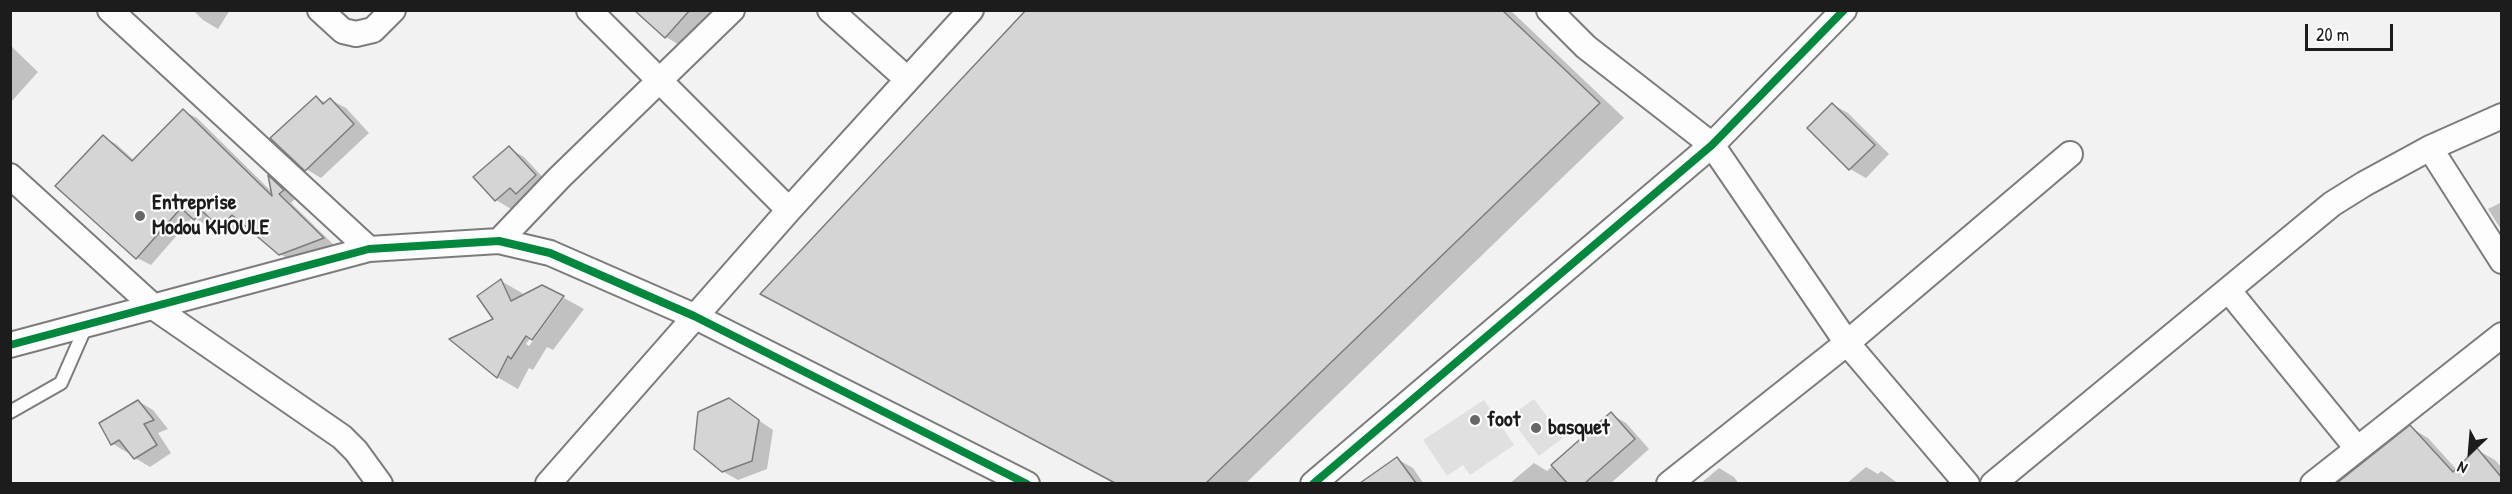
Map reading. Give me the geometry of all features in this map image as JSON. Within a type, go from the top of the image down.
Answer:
[{"type":"street","points":[[110,10],[369,249]]},
{"type":"street","points":[[320,10],[343,31],[356,34],[373,30],[393,10]]},
{"type":"street","points":[[589,10],[789,210]]},
{"type":"street","points":[[499,242],[559,178],[732,10]]},
{"type":"street","points":[[830,10],[907,79]]},
{"type":"street","points":[[548,483],[694,316],[970,10]]},
{"type":"street","points":[[1549,10],[1586,47],[1712,145],[1847,343],[1967,483]]},
{"type":"street","points":[[1313,483],[1712,145],[1844,10]]},
{"type":"street","points":[[1993,483],[2332,204],[2430,148],[2502,116]]},
{"type":"street","points":[[2430,148],[2502,261]]},
{"type":"street","points":[[1669,483],[1847,343],[2070,154]]},
{"type":"street","points":[[10,176],[155,308],[342,437],[356,451],[380,483]]},
{"type":"street","points":[[10,345],[369,249],[499,242],[550,253],[694,316],[1027,483]]},
{"type":"street","points":[[2229,291],[2356,447]]},
{"type":"street","points":[[2313,483],[2356,447],[2502,335]]},
{"type":"lane","points":[[10,411],[61,383],[86,326]]},
{"type":"shaded area","name":"basquet","points":[[1534,399],[1563,438],[1539,456],[1509,417]]},
{"type":"shaded area","name":"foot","points":[[1484,400],[1514,445],[1470,475],[1463,465],[1447,476],[1423,440]]},
{"type":"building","points":[[634,10],[690,10],[665,38]]},
{"type":"building","points":[[1026,10],[1502,10],[1600,103],[1206,483],[1115,483],[760,294]]},
{"type":"building","points":[[316,96],[323,104],[330,98],[354,124],[305,171],[270,138]]},
{"type":"building","points":[[1832,103],[1875,145],[1849,170],[1807,128]]},
{"type":"building","points":[[183,109],[272,196],[268,175],[284,190],[279,194],[324,238],[279,255],[232,215],[220,228],[202,211],[194,220],[181,208],[136,259],[55,186],[103,135],[132,161]]},
{"type":"building","points":[[509,146],[536,175],[516,194],[510,188],[495,201],[473,177]]},
{"type":"building","points":[[501,279],[511,301],[542,285],[564,296],[532,340],[526,336],[511,359],[508,356],[497,378],[449,339],[493,319],[477,296]]},
{"type":"building","points":[[729,398],[759,420],[752,461],[722,472],[694,449],[698,412]]},
{"type":"building","points":[[138,400],[154,420],[144,424],[157,445],[134,459],[119,440],[111,445],[99,423]]},
{"type":"building","points":[[1611,412],[1635,439],[1585,483],[1567,483],[1551,465]]},
{"type":"building","points":[[2410,425],[2453,472],[2477,448],[2502,478],[2502,483],[2337,483]]},
{"type":"building","points":[[1397,457],[1416,483],[1360,483]]},
{"type":"cycle path","points":[[1313,484],[1712,145],[1844,10]]},
{"type":"cycle path","points":[[10,345],[369,249],[499,241],[550,253],[694,316],[1027,484]]},
{"type":"place","name":"Entreprise Modou KHOULE","points":[[140,216]]},
{"type":"place","name":"foot","points":[[1475,420]]},
{"type":"place","name":"basquet","points":[[1536,428]]}]
